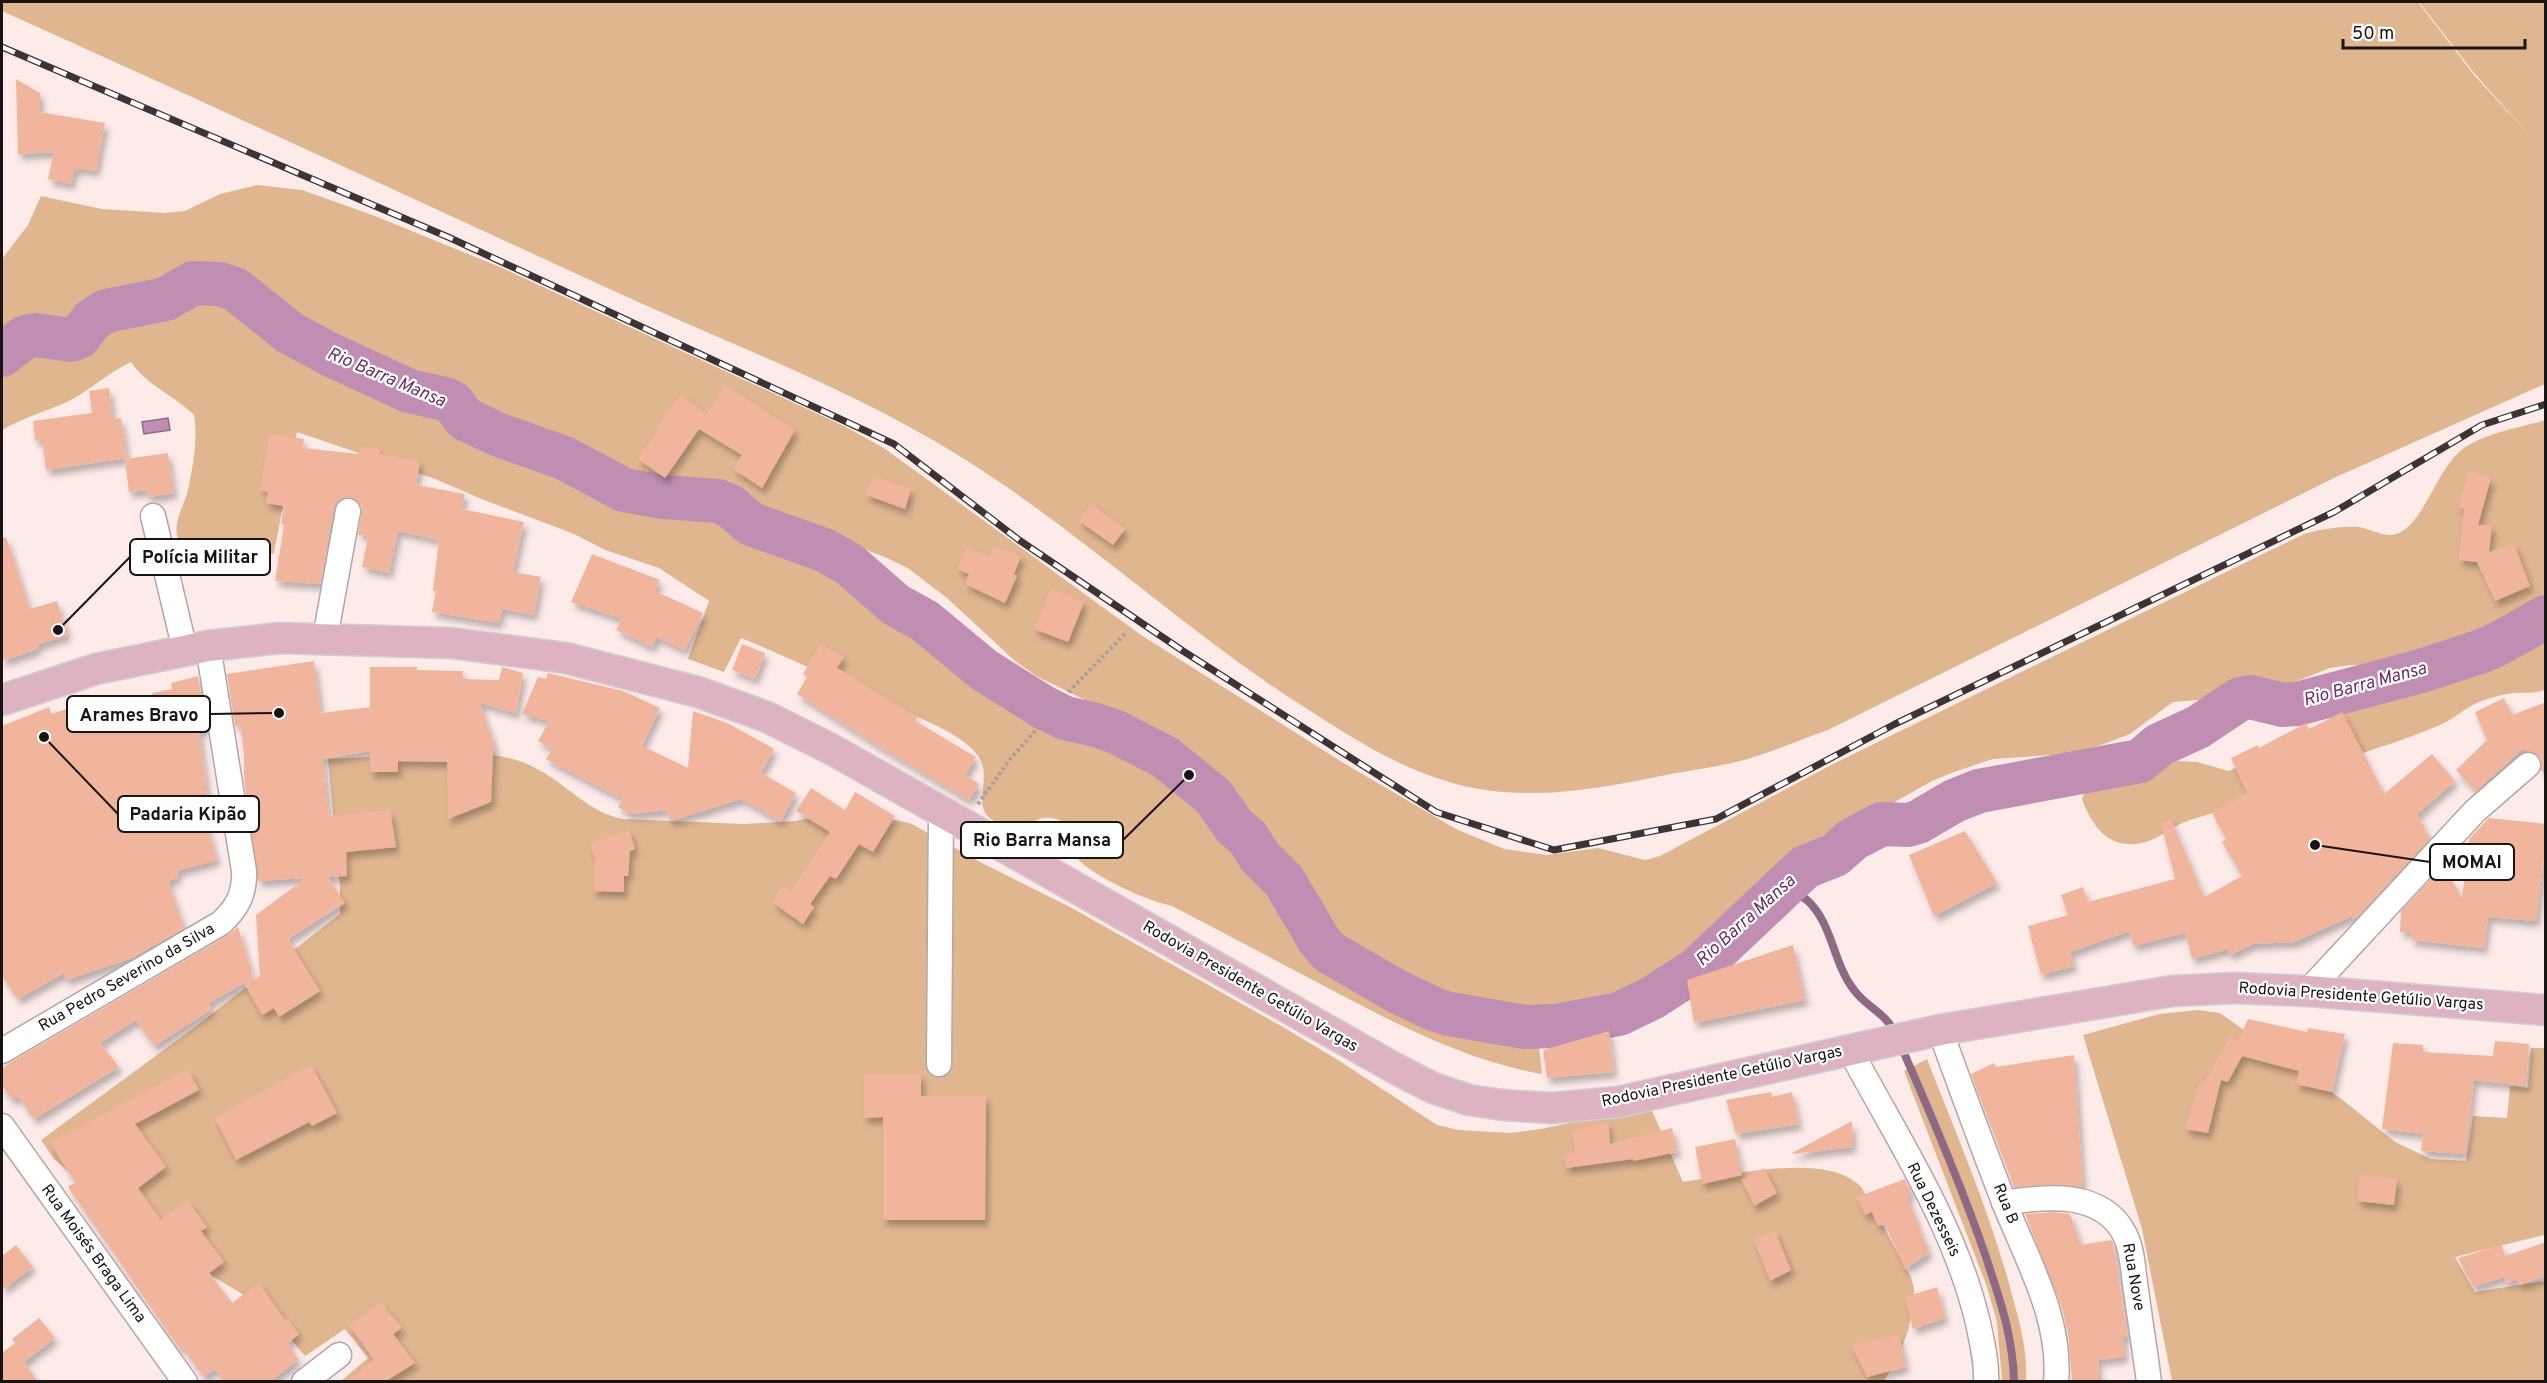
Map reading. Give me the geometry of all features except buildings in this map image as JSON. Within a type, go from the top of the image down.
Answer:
[{"type":"main road","name":"Rodovia Presidente Getúlio Vargas","points":[[2,700],[96,669],[196,648],[279,638],[451,643],[566,658],[698,692],[767,717],[831,749],[1433,1088],[1469,1100],[1503,1105],[1552,1108],[1618,1102],[1932,1032],[2172,991],[2235,988],[2308,991],[2546,1010]]},
{"type":"street","points":[[325,638],[348,511]]},
{"type":"street","name":"Rua Pedro Severino da Silva","points":[[2,1051],[221,923],[241,898],[245,886],[244,872],[196,648],[153,516]]},
{"type":"street","points":[[2308,991],[2475,811],[2528,765]]},
{"type":"street","points":[[939,1064],[953,818]]},
{"type":"street","name":"Rua B","points":[[1932,1032],[2045,1301],[2053,1342],[2056,1382]]},
{"type":"street","name":"Rua Dezesseis","points":[[1853,1050],[1944,1225],[1975,1309],[1983,1344],[1986,1382]]},
{"type":"street","name":"Rua Moisés Braga Lima","points":[[2,1126],[184,1382]]},
{"type":"street","name":"Rua Nove","points":[[2004,1203],[2039,1197],[2060,1198],[2097,1207],[2114,1219],[2126,1236],[2132,1259],[2149,1382]]},
{"type":"street","points":[[304,1382],[339,1355]]},
{"type":"path","points":[[953,818],[1007,763],[1077,683],[1126,633]]},
{"type":"shaded area","points":[[2,2],[2418,2],[2474,75],[2532,138],[2474,73],[2419,2],[2545,2],[2545,384],[2336,477],[1828,730],[1770,752],[1741,761],[1588,789],[1532,793],[1477,789],[1430,776],[1411,768],[1356,740],[1321,718],[1256,675],[1027,501],[980,469],[893,418],[815,380],[616,292],[2,11]]},
{"type":"shaded area","points":[[257,185],[302,190],[375,216],[500,267],[844,426],[884,448],[1141,635],[1342,762],[1456,829],[1504,849],[1547,855],[1598,848],[1645,860],[1660,856],[1837,762],[2304,534],[2331,528],[2352,527],[2389,535],[2399,533],[2416,518],[2443,472],[2459,452],[2468,445],[2500,432],[2545,420],[2545,603],[2472,643],[2424,660],[2404,664],[2351,665],[2330,668],[2285,686],[2242,688],[2224,698],[2173,702],[2130,734],[2080,753],[1993,759],[1954,772],[1932,781],[1868,817],[1635,988],[1609,1002],[1585,1011],[1516,1010],[1444,995],[1380,971],[1357,958],[1323,921],[1275,842],[1214,773],[1177,748],[1154,740],[1114,720],[1083,699],[1038,677],[1015,661],[947,598],[909,569],[887,558],[804,526],[726,488],[689,485],[663,489],[644,487],[580,452],[533,440],[481,420],[454,393],[441,386],[415,384],[389,363],[301,322],[254,289],[219,271],[195,269],[176,273],[155,296],[95,304],[74,321],[43,322],[25,329],[2,347],[2,259],[28,225],[41,196],[102,209],[166,213],[185,211],[220,194]]},
{"type":"shaded area","points":[[200,295],[232,304],[249,313],[282,348],[635,500],[667,507],[686,505],[709,507],[749,538],[826,574],[862,596],[920,635],[988,689],[1032,719],[1060,733],[1156,765],[1196,800],[1293,924],[1331,968],[1353,984],[1392,1005],[1424,1019],[1468,1033],[1534,1037],[1603,1029],[1539,1046],[1542,1074],[1486,1060],[1404,1027],[1172,906],[1148,899],[1104,878],[1081,862],[1074,854],[1063,822],[1053,818],[1044,818],[1013,827],[991,819],[985,813],[983,805],[984,779],[981,761],[967,744],[934,724],[741,638],[724,672],[688,659],[709,601],[659,568],[605,550],[574,534],[435,479],[297,432],[274,553],[259,559],[238,561],[192,551],[182,545],[176,529],[188,490],[193,462],[194,415],[145,378],[131,362],[67,402],[2,430],[2,367],[19,359],[64,351],[73,347],[97,323],[122,323],[143,315],[167,314],[178,309],[193,296]]},
{"type":"shaded area","points":[[168,418],[170,430],[144,434],[142,422]]},
{"type":"shaded area","points":[[2545,637],[2545,690],[2506,694],[2479,702],[2440,725],[2350,758],[2248,800],[2184,822],[2146,842],[2118,843],[2104,835],[2093,822],[2082,799],[2086,789],[2099,781],[2126,779],[2178,761],[2197,762],[2229,771],[2348,711],[2396,694],[2429,689],[2465,666],[2513,657]]},
{"type":"shaded area","points":[[453,753],[498,756],[519,761],[550,776],[599,811],[623,819],[745,824],[795,821],[836,813],[874,816],[910,823],[982,863],[1070,907],[1283,1027],[1437,1125],[1459,1130],[1511,1133],[1650,1106],[1683,1182],[1777,1168],[1826,1170],[1847,1177],[1862,1188],[1911,1277],[1914,1288],[1908,1331],[1896,1362],[1884,1381],[341,1381],[368,1358],[345,1329],[305,1356],[272,1318],[239,1292],[175,1254],[90,1191],[54,1159],[41,1140],[195,1027],[340,914],[340,887],[328,759]]},
{"type":"shaded area","points":[[2198,1010],[2220,1013],[2344,1101],[2395,1142],[2431,1159],[2466,1161],[2473,1116],[2507,1118],[2510,1086],[2528,1088],[2531,1048],[2545,1048],[2546,1223],[2544,1235],[2455,1257],[2475,1292],[2543,1281],[2546,1287],[2545,1381],[2172,1381],[2142,1229],[2083,1035],[2159,1014]]},
{"type":"shaded area","points":[[1927,1059],[1972,1174],[2003,1262],[2022,1336],[2026,1358],[2026,1381],[2002,1381],[1997,1322],[1987,1287],[1904,1071]]},
{"type":"waterway","name":"Rio Barra Mansa","points":[[2,355],[25,337],[35,335],[71,340],[79,337],[92,320],[106,311],[166,299],[193,283],[219,284],[235,289],[290,333],[327,353],[409,391],[445,399],[453,403],[465,419],[499,435],[564,458],[624,490],[663,497],[718,501],[730,506],[751,524],[824,550],[849,564],[896,605],[925,621],[984,670],[1043,707],[1065,718],[1116,732],[1165,757],[1213,796],[1234,826],[1248,838],[1259,856],[1284,881],[1319,940],[1329,952],[1398,992],[1436,1010],[1525,1027],[1555,1026],[1619,1014],[1652,998],[1697,969],[1805,867],[1835,855],[1853,839],[1882,824],[1908,825],[1918,822],[1954,801],[1979,791],[2140,761],[2159,745],[2198,727],[2240,699],[2250,697],[2283,705],[2297,704],[2421,671],[2482,651],[2546,617]]},
{"type":"waterway","points":[[1784,886],[1811,904],[1824,924],[1847,980],[1859,996],[1886,1020],[1895,1033]]},
{"type":"waterway","points":[[1900,1044],[1945,1149],[1986,1257],[2008,1334],[2014,1382]]},
{"type":"railway","points":[[2,47],[448,237],[894,444],[1019,540],[1183,651],[1436,812],[1554,850],[1716,819],[1895,724],[2334,512],[2482,425],[2546,404]]},
{"type":"place","name":"Polícia Militar","points":[[58,630]]},
{"type":"place","name":"Arames Bravo","points":[[279,713]]},
{"type":"place","name":"Padaria Kipão","points":[[44,737]]},
{"type":"place","name":"Rio Barra Mansa","points":[[1189,775]]},
{"type":"place","name":"MOMAI","points":[[2315,845]]}]
